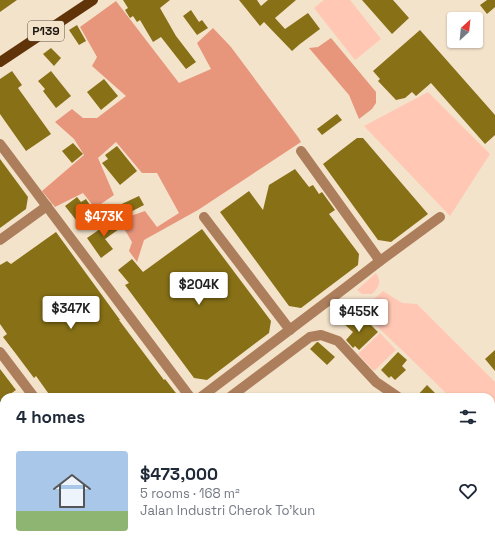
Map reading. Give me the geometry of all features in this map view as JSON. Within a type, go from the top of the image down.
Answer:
[{"type":"main road","name":"P139","points":[[0,62],[93,0]]},
{"type":"street","points":[[0,144],[187,393]]},
{"type":"street","points":[[301,151],[380,261]]},
{"type":"street","points":[[0,240],[47,206]]},
{"type":"street","points":[[204,217],[290,330]]},
{"type":"street","points":[[206,393],[440,217]]},
{"type":"street","points":[[235,393],[310,337],[321,335],[338,341],[376,382],[392,393]]},
{"type":"street","points":[[0,352],[31,393]]},
{"type":"shaded area","points":[[324,0],[350,0],[381,39],[355,60],[314,8]]},
{"type":"shaded area","points":[[116,1],[179,83],[211,69],[197,43],[213,28],[231,47],[301,142],[198,210],[144,240],[137,262],[129,251],[132,242],[119,220],[145,211],[157,227],[179,213],[157,173],[142,173],[116,142],[98,158],[114,195],[95,208],[83,193],[55,207],[42,191],[84,155],[74,139],[55,122],[72,109],[83,118],[97,118],[126,96],[92,66],[97,57],[80,27]]},
{"type":"shaded area","points":[[331,38],[376,92],[376,103],[372,109],[359,119],[349,95],[309,48],[318,47]]},
{"type":"shaded area","points":[[428,92],[490,154],[450,216],[364,126]]},
{"type":"shaded area","points":[[376,273],[379,279],[379,284],[372,294],[362,294],[357,290]]},
{"type":"shaded area","points":[[383,291],[402,303],[417,304],[495,382],[495,393],[446,393],[365,315],[345,306],[353,300],[359,306],[365,307]]},
{"type":"shaded area","points":[[380,333],[396,350],[374,371],[358,354]]},
{"type":"building","points":[[0,0],[17,0],[0,12]]},
{"type":"building","points":[[123,0],[170,0],[160,8],[176,36],[196,62],[186,69],[161,37],[153,42],[140,20],[137,22],[133,16],[130,18],[125,10],[128,8]]},
{"type":"building","points":[[239,0],[257,0],[261,6],[268,0],[296,0],[275,18],[285,29],[308,13],[320,29],[292,51],[264,22],[260,26]]},
{"type":"building","points":[[362,0],[393,0],[409,18],[392,34]]},
{"type":"building","points":[[487,0],[495,0],[495,7],[487,14],[480,5]]},
{"type":"building","points":[[191,10],[199,22],[202,20],[208,28],[197,35],[183,16]]},
{"type":"building","points":[[77,25],[86,41],[79,45],[69,30]]},
{"type":"building","points":[[420,30],[495,115],[495,135],[485,144],[431,83],[416,96],[412,92],[405,98],[396,100],[378,81],[380,79],[373,71]]},
{"type":"building","points":[[51,48],[61,58],[54,66],[43,54]]},
{"type":"building","points":[[12,71],[22,85],[18,88],[51,134],[26,151],[0,114],[0,79]]},
{"type":"building","points":[[51,71],[71,96],[56,108],[43,91],[45,89],[38,81]]},
{"type":"building","points":[[104,79],[118,96],[101,110],[87,92]]},
{"type":"building","points":[[337,114],[342,120],[322,135],[317,129]]},
{"type":"building","points":[[357,138],[363,138],[428,214],[391,242],[378,240],[323,164]]},
{"type":"building","points":[[73,143],[83,154],[72,163],[62,151]]},
{"type":"building","points":[[117,146],[137,171],[120,185],[102,163],[108,159],[105,155]]},
{"type":"building","points":[[0,159],[28,197],[26,209],[0,228]]},
{"type":"building","points":[[295,169],[309,187],[313,185],[319,194],[322,192],[335,210],[329,214],[359,254],[358,265],[301,308],[289,306],[220,212],[249,191],[263,210],[269,185]]},
{"type":"building","points":[[139,196],[144,205],[119,218],[113,208]]},
{"type":"building","points":[[77,197],[81,202],[86,199],[92,208],[76,220],[65,206]]},
{"type":"building","points":[[116,218],[122,227],[105,239],[113,249],[101,258],[87,238]]},
{"type":"building","points":[[202,229],[271,321],[269,333],[207,380],[194,378],[125,285],[129,283],[118,270],[132,259],[143,272]]},
{"type":"building","points":[[56,232],[119,320],[164,380],[165,379],[176,393],[48,393],[36,376],[34,378],[3,337],[7,334],[0,324],[0,265],[7,261],[11,264]]},
{"type":"building","points":[[351,315],[361,325],[366,320],[378,332],[359,350],[355,346],[353,348],[346,340],[353,332],[343,323]]},
{"type":"building","points":[[317,342],[335,357],[327,365],[310,349]]},
{"type":"building","points":[[495,350],[495,371],[485,359]]},
{"type":"building","points":[[398,352],[407,360],[402,366],[406,370],[395,380],[391,376],[389,378],[381,370]]},
{"type":"building","points":[[0,369],[16,390],[12,393],[0,393]]},
{"type":"building","points":[[427,385],[435,393],[420,393]]}]
